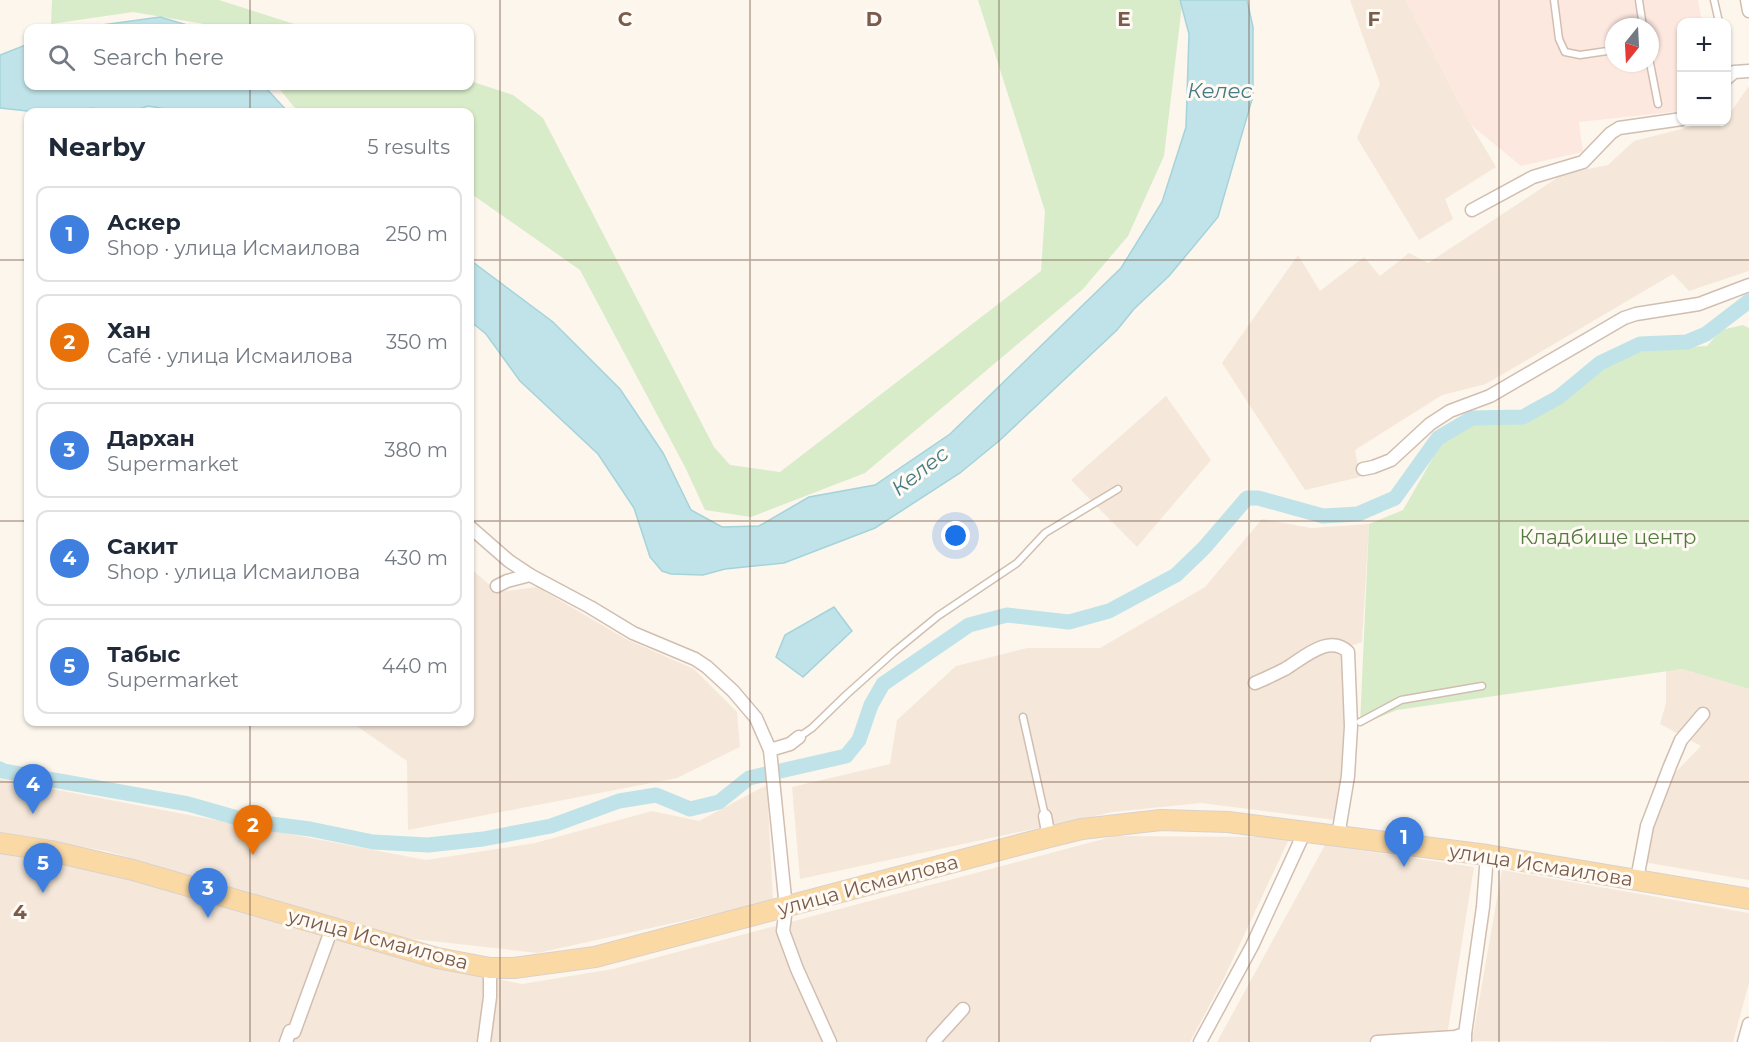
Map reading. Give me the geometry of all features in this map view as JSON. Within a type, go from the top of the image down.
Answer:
[{"type":"main road","name":"улица Исмаилова","points":[[0,843],[51,851],[133,870],[437,958],[490,968],[514,968],[595,957],[1082,829],[1161,820],[1228,822],[1487,855],[1749,899]]},
{"type":"street","points":[[1747,0],[1749,11]]},
{"type":"street","points":[[1731,73],[1749,71]]},
{"type":"street","points":[[1472,210],[1533,177],[1583,162],[1611,133],[1619,128],[1677,120]]},
{"type":"street","points":[[1364,469],[1391,460],[1430,424],[1450,411],[1490,396],[1624,318],[1699,304],[1749,285]]},
{"type":"street","points":[[474,530],[530,576],[590,607],[633,633],[671,647],[707,666],[734,691],[756,718],[770,750],[786,908],[783,931],[797,969],[830,1042]]},
{"type":"street","points":[[497,586],[507,581],[530,576]]},
{"type":"street","points":[[1255,683],[1286,669],[1320,648],[1331,645],[1344,647],[1348,652],[1356,724],[1338,836]]},
{"type":"street","points":[[1637,879],[1647,826],[1670,766],[1681,740],[1703,714]]},
{"type":"street","points":[[770,750],[790,744],[799,737]]},
{"type":"street","points":[[1045,816],[1049,837]]},
{"type":"street","points":[[1200,1042],[1252,946],[1305,831]]},
{"type":"street","points":[[1377,1041],[1465,1038],[1487,855]]},
{"type":"street","points":[[286,1042],[290,1031],[294,1032],[332,927]]},
{"type":"street","points":[[484,1042],[490,997],[490,968]]},
{"type":"street","points":[[933,1042],[963,1009]]},
{"type":"street","points":[[1744,1042],[1749,1023]]},
{"type":"lane","points":[[1554,0],[1559,39],[1565,52],[1580,55],[1605,51]]},
{"type":"lane","points":[[1639,0],[1642,18]]},
{"type":"lane","points":[[1714,0],[1718,18]]},
{"type":"lane","points":[[1652,72],[1658,104]]},
{"type":"lane","points":[[799,737],[938,616],[1017,563],[1045,533],[1119,489]]},
{"type":"lane","points":[[1356,724],[1401,700],[1482,686]]},
{"type":"lane","points":[[1023,717],[1045,816]]},
{"type":"shaded area","points":[[1350,0],[1406,0],[1471,125],[1496,167],[1445,199],[1453,219],[1419,240],[1357,138],[1380,84]]},
{"type":"shaded area","points":[[1406,0],[1698,0],[1701,18],[1677,18],[1677,111],[1579,122],[1583,152],[1521,166],[1471,125]]},
{"type":"shaded area","points":[[1749,86],[1749,271],[1689,291],[1673,274],[1486,384],[1442,395],[1355,450],[1360,477],[1305,490],[1222,363],[1298,255],[1320,291],[1364,257],[1380,276],[1409,253],[1428,263],[1563,174],[1608,165],[1634,141],[1693,126],[1731,126],[1731,111]]},
{"type":"shaded area","points":[[1166,396],[1211,460],[1137,547],[1071,480]]},
{"type":"shaded area","points":[[1262,519],[1311,528],[1369,524],[1362,642],[1342,649],[1351,753],[1343,821],[1201,803],[1113,812],[800,879],[792,787],[890,764],[897,720],[956,666],[1027,648],[1100,648],[1205,587]]},
{"type":"shaded area","points":[[474,571],[498,592],[537,587],[626,639],[694,669],[737,712],[740,747],[677,778],[408,830],[407,761],[357,726],[474,726]]},
{"type":"shaded area","points":[[1682,669],[1749,689],[1749,880],[1643,862],[1650,832],[1672,776],[1701,746],[1660,724],[1666,703],[1666,671]]},
{"type":"shaded area","points":[[0,779],[426,860],[535,843],[652,811],[699,821],[767,785],[773,901],[538,953],[404,938],[106,851],[0,833]]},
{"type":"shaded area","points":[[1115,836],[1290,837],[1224,978],[1190,1042],[0,1042],[0,854],[124,875],[443,968],[522,984],[613,969]]},
{"type":"shaded area","points":[[1325,845],[1474,867],[1446,1042],[1217,1042]]},
{"type":"shaded area","points":[[1502,870],[1749,913],[1749,983],[1733,1042],[1472,1041]]},
{"type":"green space","points":[[52,0],[219,0],[294,24],[204,24],[133,12],[51,24]]},
{"type":"green space","points":[[978,0],[1179,0],[1182,5],[1164,156],[1128,236],[1083,289],[865,473],[751,517],[705,510],[685,467],[580,270],[474,196],[474,108],[297,108],[280,90],[474,90],[474,82],[513,95],[543,118],[714,447],[730,465],[780,472],[1041,271],[1045,211]]},
{"type":"green space","name":"Кладбище центр","points":[[1743,325],[1749,328],[1749,689],[1682,669],[1397,710],[1360,725],[1369,524],[1403,510],[1442,442],[1474,422],[1529,419],[1550,407],[1590,376],[1626,353],[1707,346],[1721,330]]},
{"type":"water","name":"Келес","points":[[1180,0],[1247,0],[1253,27],[1253,96],[1218,217],[1169,276],[1134,309],[1117,330],[999,441],[960,473],[875,528],[784,563],[725,569],[703,575],[671,574],[662,571],[650,557],[634,508],[598,454],[520,381],[486,334],[474,324],[474,263],[553,322],[620,389],[663,453],[691,510],[722,527],[759,526],[809,497],[875,485],[950,434],[1121,268],[1162,202],[1186,127],[1189,34]]},
{"type":"water","points":[[160,17],[184,24],[109,24]]},
{"type":"water","points":[[24,46],[24,90],[268,90],[284,108],[160,108],[148,106],[142,108],[24,108],[24,111],[0,108],[0,55]]},
{"type":"water","points":[[834,607],[852,631],[803,677],[776,657],[785,635]]},
{"type":"waterway","points":[[776,772],[846,756],[859,740],[871,705],[883,684],[969,625],[1007,615],[1069,622],[1109,611],[1176,575],[1204,548],[1247,498],[1258,498],[1323,516],[1358,514],[1395,498],[1438,438],[1472,418],[1523,417],[1559,397],[1600,363],[1640,344],[1687,342],[1706,334],[1749,301]]},
{"type":"waterway","points":[[0,769],[188,804],[248,821],[310,829],[373,842],[428,845],[483,839],[551,826],[619,801],[656,795],[690,809],[719,802],[749,778],[766,774]]},
{"type":"place","name":"Сакит","points":[[33,814]]},
{"type":"place","name":"Хан","points":[[253,855]]},
{"type":"place","name":"Аскер","points":[[1404,867]]},
{"type":"place","name":"Табыс","points":[[43,893]]},
{"type":"place","name":"Дархан","points":[[208,918]]}]
